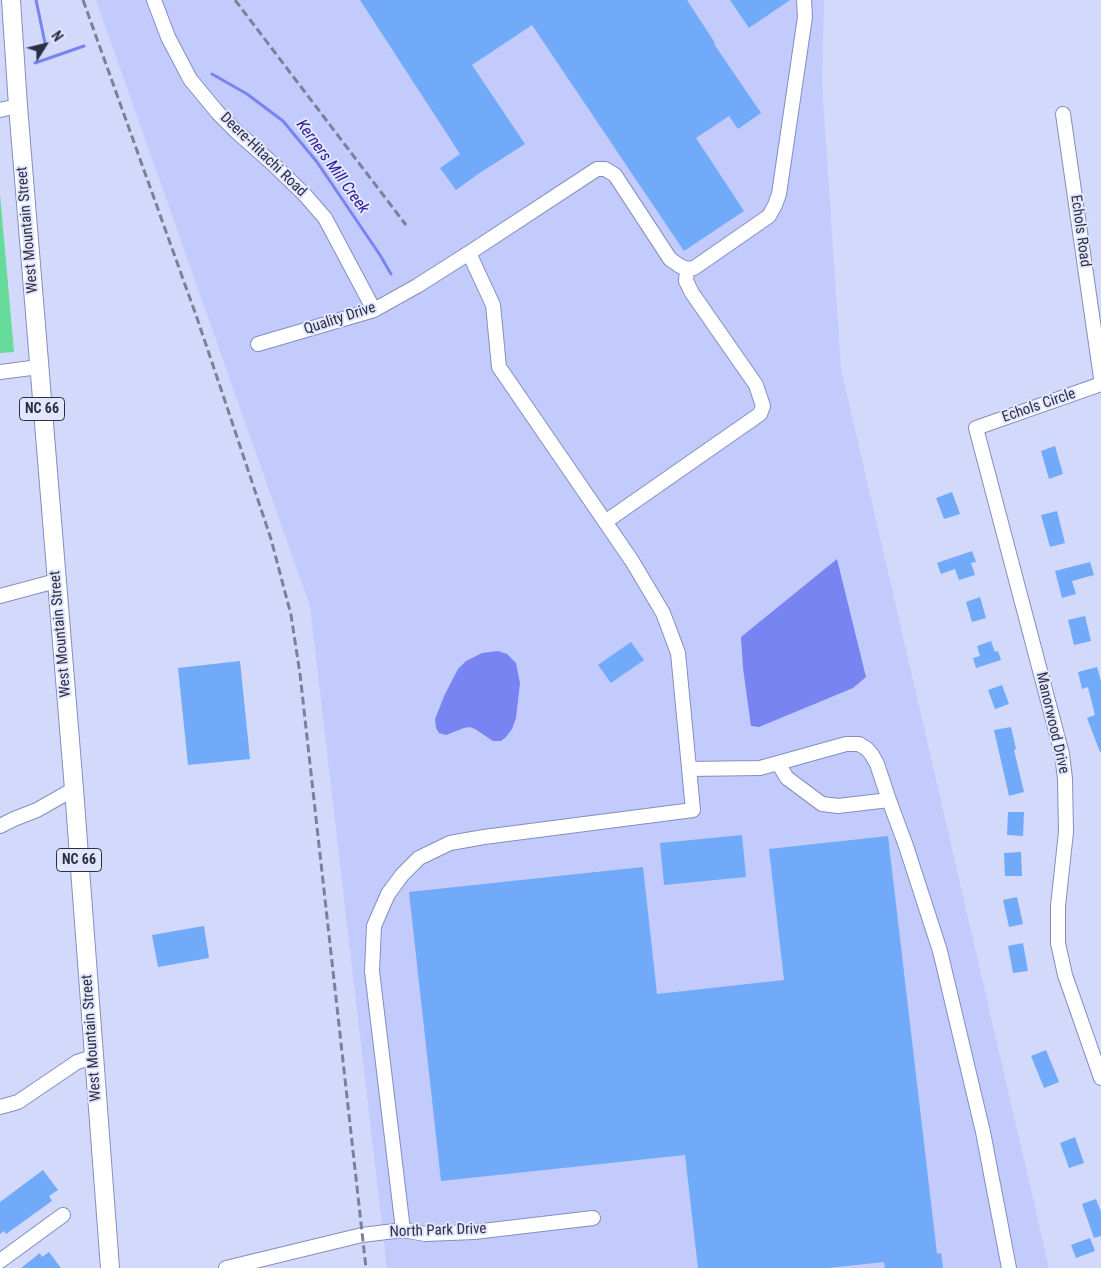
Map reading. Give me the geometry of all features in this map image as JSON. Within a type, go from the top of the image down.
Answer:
[{"type":"main road","name":"West Mountain Street","points":[[11,0],[110,1268]]},
{"type":"street","name":"Deere-Hitachi Road","points":[[154,0],[168,37],[190,79],[218,113],[292,182],[325,218],[374,310]]},
{"type":"street","points":[[605,522],[760,414],[763,406],[756,384],[692,293],[686,281],[686,269],[694,268],[768,216],[775,205],[779,194],[804,27],[804,0]]},
{"type":"street","points":[[0,110],[18,106]]},
{"type":"street","name":"Echols Road","points":[[1063,114],[1101,378]]},
{"type":"street","name":"Quality Drive","points":[[258,344],[374,310],[417,286],[469,253],[597,168],[605,169],[615,175],[670,259],[686,269]]},
{"type":"street","points":[[403,1230],[372,971],[374,926],[388,894],[402,875],[419,858],[450,843],[693,810],[678,653],[663,614],[632,561],[499,367],[493,305],[469,253]]},
{"type":"street","points":[[0,372],[39,367]]},
{"type":"street","name":"Echols Circle","points":[[976,428],[1101,384]]},
{"type":"street","name":"Manorwood Drive","points":[[976,428],[1062,754],[1065,779],[1066,832],[1058,906],[1058,943],[1065,975],[1101,1078]]},
{"type":"street","points":[[0,596],[56,581]]},
{"type":"street","points":[[689,768],[760,768],[846,744],[859,744],[872,755],[877,764],[906,846],[940,951],[983,1132],[1009,1268]]},
{"type":"street","points":[[778,763],[787,778],[822,804],[838,806],[889,800]]},
{"type":"street","points":[[0,826],[37,810],[74,789]]},
{"type":"street","points":[[0,1107],[18,1102],[44,1082],[77,1062],[93,1058]]},
{"type":"street","points":[[0,1261],[63,1215]]},
{"type":"street","name":"North Park Drive","points":[[226,1268],[362,1235],[403,1230],[425,1234],[474,1232],[593,1218]]},
{"type":"shaded area","points":[[96,0],[824,0],[822,84],[841,369],[1049,1268],[387,1268],[310,606]]},
{"type":"green space","points":[[0,194],[14,352],[0,353]]},
{"type":"water","points":[[837,559],[866,677],[853,688],[759,727],[751,726],[741,637]]},
{"type":"water","points":[[498,651],[507,654],[516,663],[520,683],[516,718],[512,729],[501,741],[493,741],[470,727],[446,735],[439,733],[436,728],[435,719],[458,669],[466,661],[482,653]]},
{"type":"building","points":[[360,0],[687,0],[714,44],[761,113],[738,129],[729,116],[696,138],[744,211],[684,251],[532,25],[472,65],[525,144],[456,190],[440,168],[460,154]]},
{"type":"building","points":[[730,0],[790,0],[749,28]]},
{"type":"building","points":[[1055,446],[1063,474],[1049,479],[1041,451]]},
{"type":"building","points":[[952,492],[960,514],[944,519],[936,498]]},
{"type":"building","points":[[1057,511],[1065,543],[1050,547],[1041,515]]},
{"type":"building","points":[[972,551],[976,562],[971,563],[975,575],[959,580],[955,569],[941,574],[937,563]]},
{"type":"building","points":[[1090,562],[1094,575],[1072,581],[1076,594],[1062,598],[1055,571]]},
{"type":"building","points":[[980,597],[986,618],[972,622],[966,602]]},
{"type":"building","points":[[1085,616],[1091,641],[1074,645],[1068,620]]},
{"type":"building","points":[[991,641],[995,652],[998,651],[1001,660],[976,668],[973,658],[980,656],[977,646]]},
{"type":"building","points":[[631,642],[644,660],[611,683],[598,665]]},
{"type":"building","points":[[240,661],[250,759],[188,765],[178,668]]},
{"type":"building","points":[[1097,667],[1101,681],[1101,752],[1087,718],[1095,715],[1088,687],[1082,689],[1078,672]]},
{"type":"building","points":[[1002,685],[1009,704],[995,709],[988,690]]},
{"type":"building","points":[[1011,727],[1016,749],[1014,750],[1024,792],[1009,796],[994,730]]},
{"type":"building","points":[[1008,812],[1024,812],[1023,836],[1007,835]]},
{"type":"building","points":[[742,835],[746,877],[664,885],[660,843]]},
{"type":"building","points":[[888,836],[937,1254],[941,1253],[943,1268],[885,1268],[884,1262],[828,1268],[698,1268],[685,1155],[441,1181],[409,892],[643,867],[657,994],[784,980],[769,849]]},
{"type":"building","points":[[1021,852],[1022,876],[1005,876],[1004,853]]},
{"type":"building","points":[[1017,897],[1023,924],[1009,927],[1003,900]]},
{"type":"building","points":[[204,926],[209,958],[158,967],[152,935]]},
{"type":"building","points":[[1023,943],[1028,971],[1013,973],[1008,946]]},
{"type":"building","points":[[1046,1050],[1059,1082],[1044,1088],[1031,1056]]},
{"type":"building","points":[[1075,1137],[1084,1163],[1069,1168],[1060,1143]]},
{"type":"building","points":[[43,1170],[58,1190],[49,1196],[52,1201],[6,1234],[4,1231],[0,1234],[0,1202]]},
{"type":"building","points":[[1096,1199],[1101,1212],[1101,1236],[1094,1238],[1082,1204]]},
{"type":"building","points":[[1090,1238],[1095,1251],[1076,1258],[1071,1245]]},
{"type":"building","points":[[49,1252],[61,1268],[21,1268],[40,1253],[42,1257]]},
{"type":"waterway","points":[[36,0],[45,43]]},
{"type":"waterway","name":"Kerners Mill Creek","points":[[35,63],[84,46]]},
{"type":"waterway","name":"Kerners Mill Creek","points":[[212,74],[247,94],[283,121],[317,162],[391,274]]},
{"type":"railway","points":[[83,0],[197,318],[271,539],[291,615],[300,674],[366,1268]]},
{"type":"railway","points":[[235,0],[406,225]]}]
